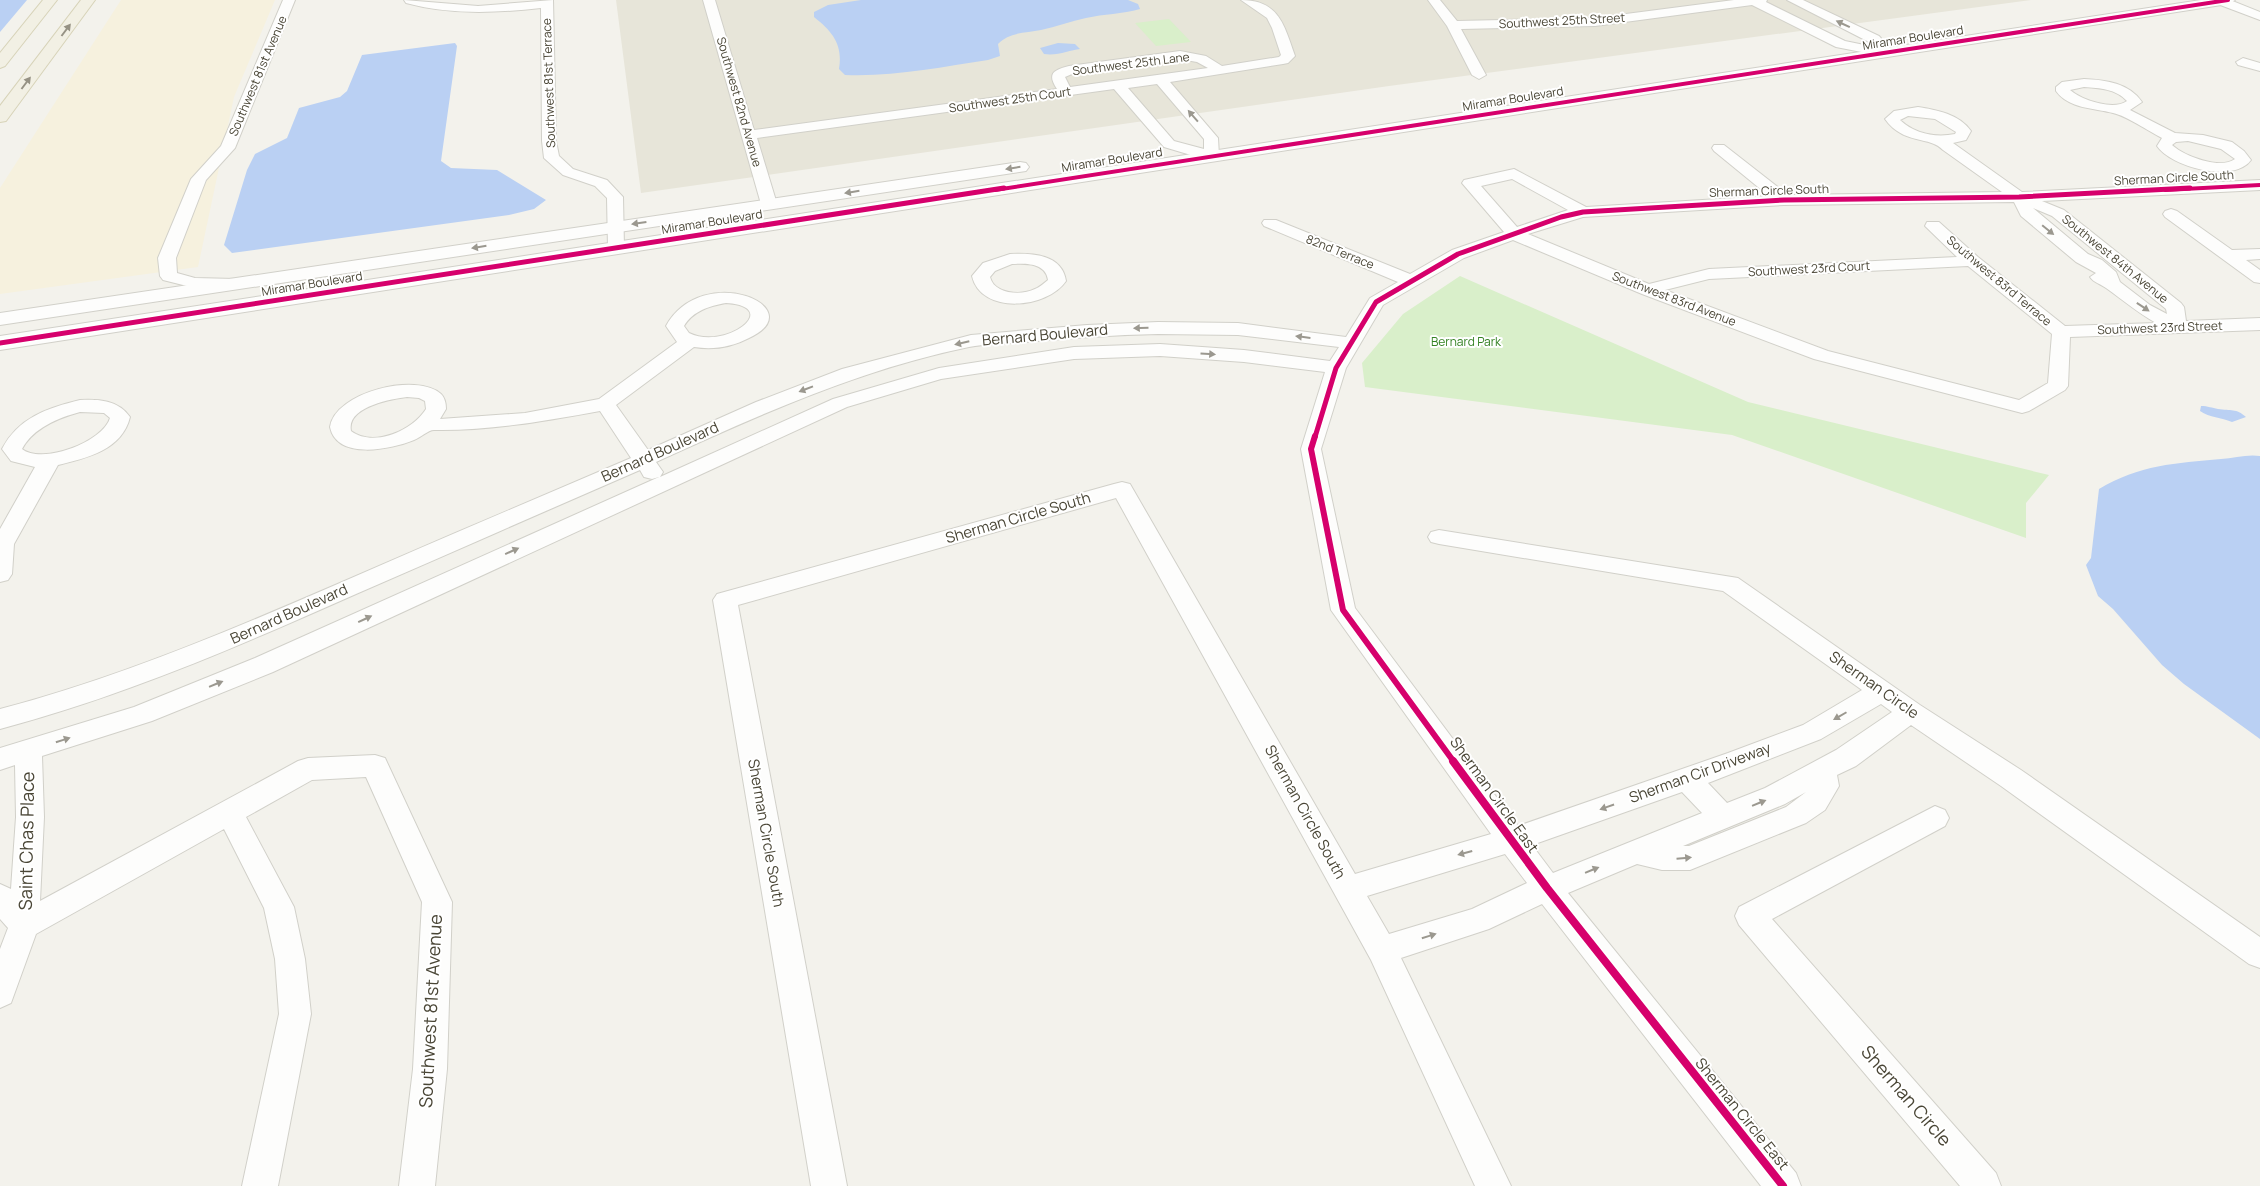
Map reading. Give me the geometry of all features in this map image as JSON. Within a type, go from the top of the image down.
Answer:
[{"type":"main road","points":[[0,62],[66,3]]},
{"type":"main road","points":[[0,117],[66,3]]},
{"type":"street","name":"Southwest 81st Avenue","points":[[236,284],[195,283],[169,276],[167,258],[198,179],[228,148],[289,0]]},
{"type":"street","points":[[410,0],[431,6],[470,10],[496,9],[547,2]]},
{"type":"street","name":"Southwest 82nd Avenue","points":[[710,0],[769,204]]},
{"type":"street","name":"Southwest 25th Court","points":[[748,135],[1272,64],[1283,60],[1288,56],[1274,18],[1262,7],[1247,0]]},
{"type":"street","points":[[1434,0],[1453,25],[1479,75]]},
{"type":"street","points":[[1758,0],[1841,44],[1887,53]]},
{"type":"street","name":"Southwest 25th Street","points":[[1453,25],[1596,22],[1758,0]]},
{"type":"street","points":[[1793,0],[1874,39],[1887,53]]},
{"type":"street","name":"Miramar Boulevard","points":[[1557,86],[2134,0]]},
{"type":"street","points":[[2223,0],[2260,16]]},
{"type":"street","name":"Miramar Boulevard","points":[[0,343],[2223,0]]},
{"type":"street","points":[[2246,0],[2260,6]]},
{"type":"street","name":"Southwest 81st Terrace","points":[[547,2],[549,141],[552,158],[568,172],[600,183],[615,197],[616,248]]},
{"type":"street","name":"Southwest 25th Lane","points":[[1067,92],[1058,80],[1058,76],[1069,70],[1180,55],[1198,56],[1213,64],[1219,71]]},
{"type":"street","points":[[2243,62],[2260,67]]},
{"type":"street","points":[[1118,85],[1169,144],[1211,156],[1212,138],[1160,79]]},
{"type":"street","points":[[2115,108],[2173,138]]},
{"type":"street","name":"Miramar Boulevard","points":[[1149,147],[1231,135]]},
{"type":"street","points":[[2188,137],[2213,142],[2234,150],[2241,155],[2243,160],[2241,163],[2226,167],[2200,164],[2176,156],[2164,146],[2165,142],[2173,138],[2188,137]]},
{"type":"street","name":"Southwest 84th Avenue","points":[[1943,141],[1948,147],[2019,197],[2058,213],[2175,308],[2177,327]]},
{"type":"street","points":[[1719,148],[1784,200]]},
{"type":"street","name":"Miramar Boulevard","points":[[0,319],[1032,165]]},
{"type":"street","points":[[2226,167],[2259,185]]},
{"type":"street","name":"Southwest 83rd Avenue","points":[[1583,212],[1514,174],[1470,183],[1515,235],[1648,290],[1821,355],[2022,407]]},
{"type":"street","name":"Sherman Circle South","points":[[1336,368],[1376,302],[1458,254],[1561,217],[1583,212],[1784,200],[2019,197],[2259,185]]},
{"type":"street","name":"Southwest 84th Avenue","points":[[2019,197],[2026,213],[2082,258],[2084,266],[2112,284],[2144,309],[2177,327]]},
{"type":"street","points":[[2171,214],[2260,278]]},
{"type":"street","name":"82nd Terrace","points":[[1270,222],[1411,280]]},
{"type":"street","name":"Southwest 83rd Terrace","points":[[1933,226],[1972,262],[2061,332],[2058,386],[2022,407]]},
{"type":"street","points":[[2230,255],[2260,254]]},
{"type":"street","points":[[2082,258],[2113,258]]},
{"type":"street","name":"Southwest 23rd Court","points":[[1648,290],[1694,276],[1709,274],[1972,262]]},
{"type":"street","points":[[1019,298],[1030,359]]},
{"type":"street","name":"Southwest 23rd Street","points":[[2061,332],[2260,324]]},
{"type":"street","name":"Bernard Boulevard","points":[[0,720],[136,677],[216,646],[644,460],[763,406],[849,373],[908,356],[971,341],[1158,328],[1228,329],[1352,343]]},
{"type":"street","points":[[427,424],[439,425],[525,419],[605,404],[690,341]]},
{"type":"street","name":"Bernard Boulevard","points":[[0,759],[143,714],[264,665],[840,403],[939,374],[1074,353],[1160,350],[1244,356],[1336,368]]},
{"type":"street","name":"Sherman Circle East","points":[[1336,368],[1311,449],[1343,610],[1547,888],[1783,1186]]},
{"type":"street","points":[[605,404],[660,484]]},
{"type":"street","points":[[0,574],[3,544],[50,460],[77,454],[110,436],[120,422],[118,412],[112,408],[92,406],[56,413],[24,430],[14,443],[12,449],[20,458],[50,460]]},
{"type":"street","name":"Sherman Circle South","points":[[828,1186],[725,600],[1122,489],[1382,950],[1493,1186]]},
{"type":"street","name":"Sherman Circle","points":[[1439,537],[1730,584],[1882,692],[2011,778],[2260,954]]},
{"type":"street","name":"Sherman Cir Driveway","points":[[1348,889],[1512,840],[1687,779],[1812,732],[1882,692]]},
{"type":"street","points":[[1382,950],[1478,920],[1547,888],[1775,796],[1846,758],[1911,712]]},
{"type":"street","name":"Saint Chas Place","points":[[24,925],[30,817],[28,751]]},
{"type":"street","name":"Southwest 81st Avenue","points":[[24,925],[308,770],[375,766],[437,902],[430,1068],[417,1186]]},
{"type":"street","points":[[1636,852],[1662,858],[1690,858],[1796,815],[1815,802],[1821,793],[1825,786],[1823,770]]},
{"type":"street","points":[[1687,779],[1723,817]]},
{"type":"street","points":[[230,812],[279,907],[290,959],[295,1014],[260,1186]]},
{"type":"street","name":"Sherman Circle","points":[[1935,818],[1750,916],[1984,1186]]},
{"type":"street","name":"Saint Chas Place","points":[[0,897],[24,925]]},
{"type":"street","points":[[0,993],[24,925]]},
{"type":"shaded area","points":[[121,0],[275,0],[234,97],[198,267],[0,294],[0,188]]},
{"type":"shaded area","points":[[616,0],[2031,0],[1389,86],[641,193]]},
{"type":"green space","points":[[1169,19],[1191,42],[1156,46],[1135,23]]},
{"type":"green space","name":"Bernard Park","points":[[1460,276],[1748,402],[2049,475],[2026,503],[2026,538],[1732,435],[1365,387],[1362,363],[1403,314]]},
{"type":"water","points":[[0,0],[27,0],[0,32]]},
{"type":"water","points":[[861,0],[1128,0],[1138,4],[1140,9],[1086,18],[1047,29],[1012,35],[998,44],[1000,56],[988,60],[899,73],[845,75],[839,69],[838,46],[831,34],[814,17],[814,12],[828,5]]},
{"type":"water","points":[[455,43],[457,46],[441,161],[451,168],[497,170],[546,200],[534,209],[509,215],[232,253],[224,245],[247,170],[255,154],[287,138],[299,108],[340,97],[347,91],[362,55]]},
{"type":"water","points":[[1058,43],[1075,44],[1080,49],[1059,54],[1044,54],[1040,48]]},
{"type":"water","points":[[2201,406],[2236,411],[2246,417],[2232,422],[2200,411]]},
{"type":"water","points":[[2260,456],[2260,739],[2184,684],[2162,665],[2113,609],[2098,596],[2086,565],[2091,558],[2099,489],[2129,475],[2158,466]]},
{"type":"cycle path","points":[[0,343],[2228,0]]},
{"type":"cycle path","points":[[1783,1186],[1547,888],[1343,610],[1311,449],[1336,368],[1376,302],[1458,254],[1561,217],[1583,212],[1784,200],[2019,197],[2260,185]]}]
